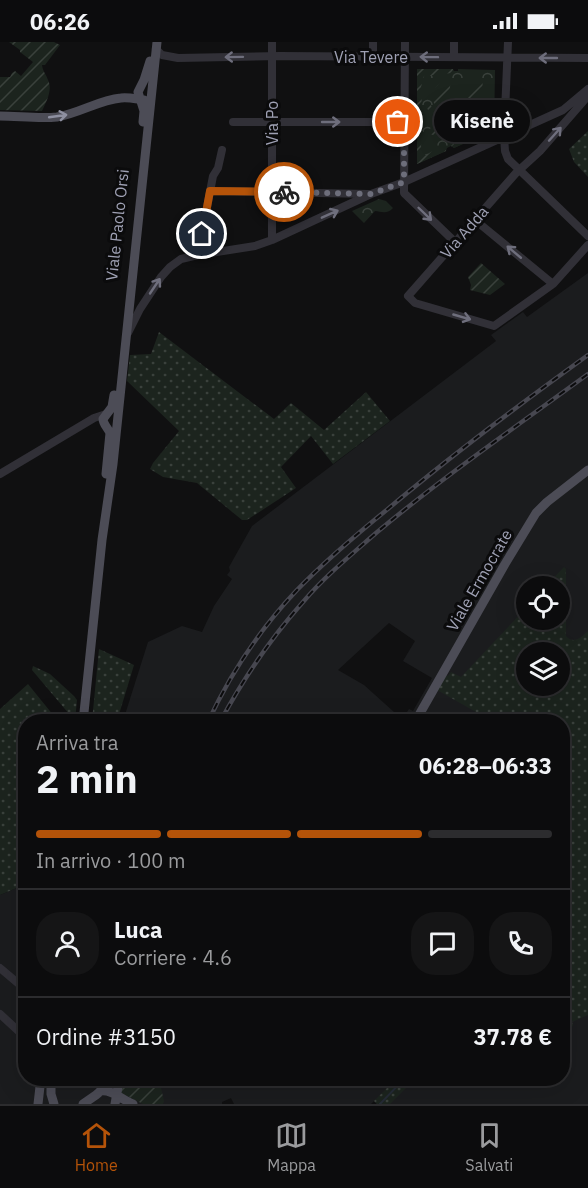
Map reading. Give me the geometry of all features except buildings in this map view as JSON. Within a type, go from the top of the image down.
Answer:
[{"type":"main road","name":"Viale Paolo Orsi","points":[[110,420],[126,337],[155,44]]},
{"type":"main road","points":[[136,99],[148,70],[155,44]]},
{"type":"main road","points":[[0,116],[55,117],[79,112],[103,101],[123,97],[148,99],[151,97]]},
{"type":"main road","name":"Viale Paolo Orsi","points":[[110,420],[144,111],[136,99]]},
{"type":"main road","points":[[84,714],[102,540],[110,420]]},
{"type":"main road","name":"Viale Ermocrate","points":[[420,714],[536,513],[588,470]]},
{"type":"main road","points":[[38,1104],[40,1086]]},
{"type":"main road","points":[[51,1086],[54,1104]]},
{"type":"main road","points":[[97,1097],[108,1086]]},
{"type":"main road","points":[[83,1104],[107,1090],[115,1099],[133,1104]]},
{"type":"street","name":"Via Po","points":[[272,42],[272,240]]},
{"type":"street","points":[[373,42],[373,57]]},
{"type":"street","points":[[404,193],[405,42]]},
{"type":"street","points":[[454,42],[454,57]]},
{"type":"street","points":[[508,42],[504,136],[508,159],[588,236]]},
{"type":"street","name":"Via Tevere","points":[[155,44],[162,55],[178,58],[272,56],[588,58]]},
{"type":"street","points":[[126,337],[140,309],[161,277],[181,260],[255,246],[272,240],[567,107],[588,89]]},
{"type":"street","name":"Via Adda","points":[[553,284],[494,326],[415,303],[408,296],[454,242],[520,169],[540,151],[588,96]]},
{"type":"street","points":[[567,107],[571,110],[572,115]]},
{"type":"street","points":[[232,122],[404,122]]},
{"type":"street","points":[[198,255],[213,176],[218,168],[222,150]]},
{"type":"street","points":[[391,186],[404,193],[454,242]]},
{"type":"street","points":[[210,191],[371,194]]},
{"type":"street","points":[[475,220],[553,284],[588,245]]},
{"type":"street","points":[[0,474],[94,418],[110,420]]},
{"type":"street","points":[[0,968],[18,983]]},
{"type":"street","points":[[0,1014],[18,1031]]},
{"type":"shaded area","points":[[588,273],[588,1104],[377,1104],[374,1101],[371,1104],[234,1104],[231,1098],[222,1104],[0,1104],[0,895],[18,887],[18,1086],[570,1086],[570,714],[409,714],[407,712],[409,709],[413,711],[432,678],[403,661],[415,641],[389,623],[338,670],[364,685],[396,714],[125,714],[148,642],[182,626],[202,632],[214,606],[232,579],[227,575],[230,571],[229,567],[252,526],[496,341],[491,335],[523,312],[527,317]]},
{"type":"green space","points":[[9,42],[54,42],[60,45],[45,65],[42,65],[50,88],[42,111],[0,110],[0,77],[10,77],[15,71],[21,76],[33,62]]},
{"type":"green space","points":[[417,69],[495,70],[494,130],[454,148],[451,146],[446,151],[417,164]]},
{"type":"green space","points":[[417,69],[453,69],[452,73],[424,76],[421,87],[422,110],[419,118],[423,131],[422,153],[426,155],[441,146],[446,148],[446,151],[417,164]]},
{"type":"green space","points":[[479,78],[483,82],[481,95],[476,107],[471,108],[459,99],[467,87]]},
{"type":"green space","points":[[445,80],[450,81],[449,113],[439,109],[433,99],[435,89]]},
{"type":"green space","points":[[425,103],[430,103],[435,111],[446,120],[445,133],[440,138],[428,133],[434,121]]},
{"type":"green space","points":[[494,110],[494,130],[454,148],[451,146],[456,140],[454,136],[451,137],[450,130],[465,135],[478,133],[481,111]]},
{"type":"green space","points":[[588,131],[588,177],[574,162],[569,149]]},
{"type":"green space","points":[[379,199],[386,201],[393,208],[387,212],[375,211],[364,223],[352,211]]},
{"type":"green space","points":[[481,263],[505,284],[490,295],[470,290],[468,277]]},
{"type":"green space","points":[[159,332],[274,419],[291,403],[324,430],[366,392],[390,421],[333,464],[311,436],[281,467],[296,488],[247,520],[242,520],[197,483],[163,477],[150,469],[179,431],[127,381],[130,355],[151,354]]},
{"type":"green space","points":[[564,567],[566,576],[555,576]]},
{"type":"green space","points":[[516,619],[516,630],[566,630],[566,636],[572,640],[580,638],[588,631],[588,1015],[572,1022],[573,1026],[570,1028],[570,714],[475,714],[476,712],[437,690],[446,675],[448,676],[451,672],[461,677]]},
{"type":"green space","points":[[99,649],[134,665],[119,714],[93,714]]},
{"type":"green space","points":[[33,666],[50,674],[74,696],[77,700],[76,714],[69,714],[32,670]]},
{"type":"green space","points":[[28,684],[52,714],[18,714],[18,761],[14,764],[18,762],[18,887],[0,895],[0,709]]},
{"type":"green space","points":[[161,1086],[163,1104],[143,1104],[121,1093],[122,1087]]},
{"type":"green space","points":[[389,1086],[408,1086],[390,1104],[377,1104],[374,1101]]},
{"type":"waterway","points":[[380,1104],[397,1086]]},
{"type":"railway","points":[[212,714],[247,652],[271,620],[308,579],[353,537],[438,468],[588,355]]},
{"type":"railway","points":[[224,714],[269,644],[311,592],[329,575],[428,491],[588,374]]},
{"type":"way so far","points":[[284,192],[371,194],[404,182],[404,122],[398,122]]},
{"type":"place","name":"Kisenè","points":[[398,122]]},
{"type":"route","points":[[202,234],[210,191],[284,192]]}]
